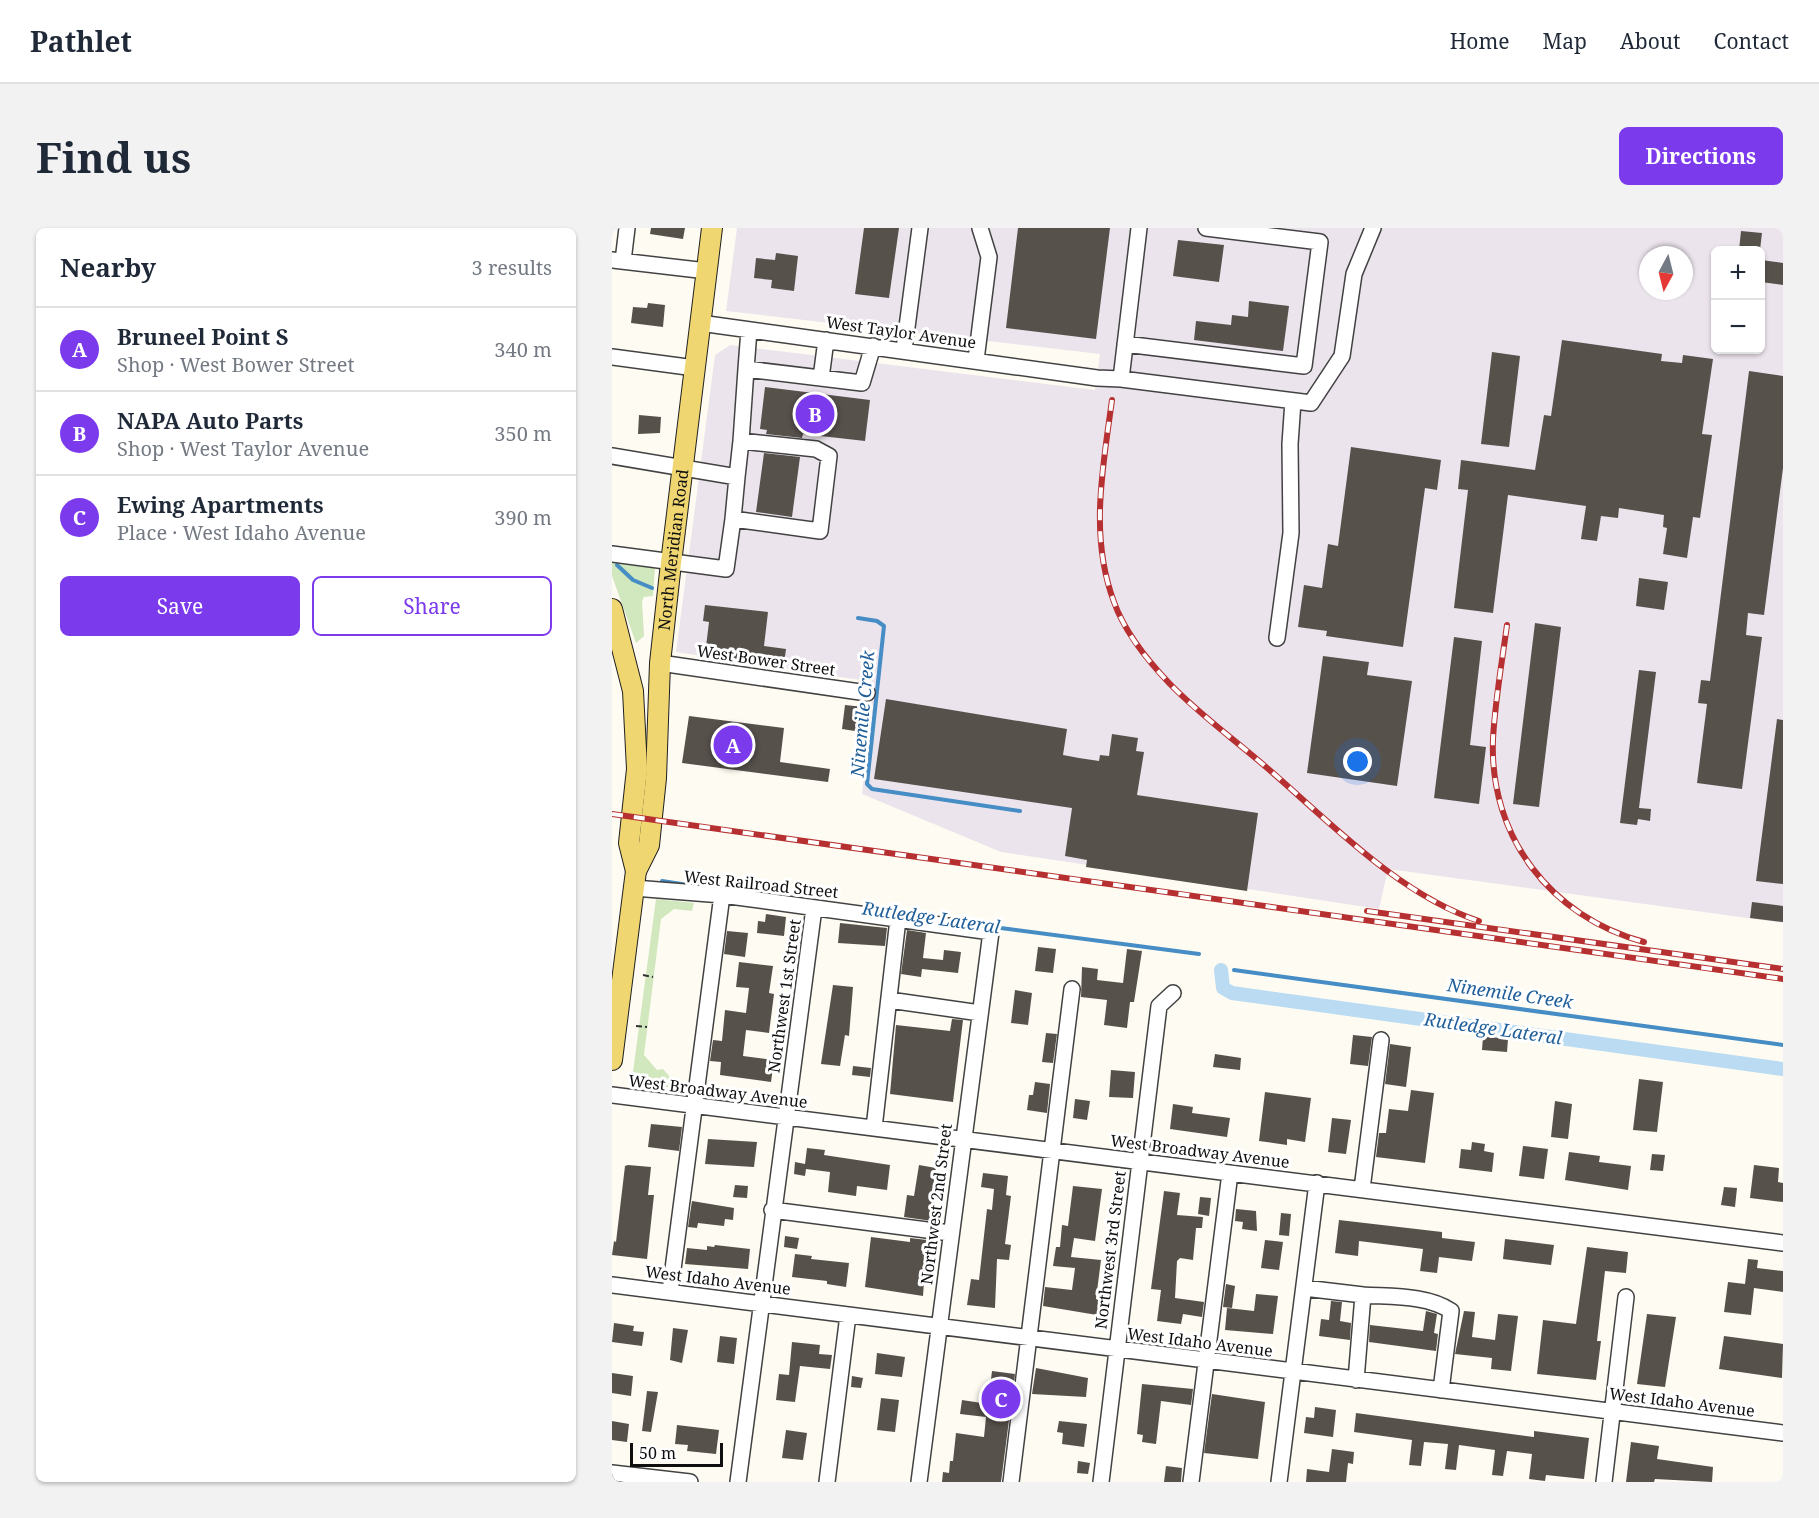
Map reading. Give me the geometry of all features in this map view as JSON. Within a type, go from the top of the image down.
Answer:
[{"type":"main road","name":"North Meridian Road","points":[[612,1060],[635,879],[649,845],[656,778],[660,663],[670,563],[712,228]]},
{"type":"main road","name":"North Meridian Road","points":[[612,609],[619,654],[633,691],[638,769],[629,843],[635,879]]},
{"type":"street","points":[[627,228],[617,261],[707,271]]},
{"type":"street","points":[[904,350],[920,228]]},
{"type":"street","points":[[976,360],[989,257],[980,228]]},
{"type":"street","points":[[1121,379],[1139,228]]},
{"type":"street","points":[[1125,344],[1304,366],[1320,242],[1206,228]]},
{"type":"street","points":[[1277,638],[1291,533],[1290,444],[1293,401],[1311,403],[1342,356],[1354,274],[1372,228]]},
{"type":"street","name":"West Taylor Avenue","points":[[700,323],[1097,378],[1121,379],[1293,401]]},
{"type":"street","points":[[612,554],[726,569],[741,441],[749,330]]},
{"type":"street","points":[[821,378],[826,340]]},
{"type":"street","points":[[746,369],[862,383],[873,346]]},
{"type":"street","points":[[612,357],[695,368]]},
{"type":"street","points":[[733,519],[820,531],[829,456],[816,449],[741,441]]},
{"type":"street","points":[[612,456],[737,477]]},
{"type":"street","name":"West Bower Street","points":[[660,663],[867,693]]},
{"type":"street","name":"West Railroad Street","points":[[635,879],[722,895],[991,932]]},
{"type":"street","points":[[670,1292],[722,895]]},
{"type":"street","name":"Northwest 1st Street","points":[[738,1482],[772,1210],[814,908]]},
{"type":"street","points":[[874,1128],[898,919]]},
{"type":"street","name":"Northwest 2nd Street","points":[[919,1482],[962,1139],[991,932]]},
{"type":"street","points":[[1011,1482],[1071,989]]},
{"type":"street","name":"Northwest 3rd Street","points":[[1101,1482],[1159,1006],[1173,993]]},
{"type":"street","points":[[889,1000],[980,1013]]},
{"type":"street","points":[[1362,1189],[1381,1040]]},
{"type":"street","name":"West Broadway Avenue","points":[[612,1095],[1783,1243]]},
{"type":"street","points":[[1191,1482],[1230,1173]]},
{"type":"street","points":[[1280,1482],[1317,1183]]},
{"type":"street","points":[[772,1210],[950,1233]]},
{"type":"street","name":"West Idaho Avenue","points":[[612,1285],[1783,1433]]},
{"type":"street","points":[[1304,1288],[1425,1300],[1442,1304],[1451,1311],[1441,1390]]},
{"type":"street","points":[[1356,1380],[1363,1295]]},
{"type":"street","points":[[1604,1482],[1626,1297]]},
{"type":"street","points":[[827,1482],[848,1315]]},
{"type":"street","points":[[612,1473],[690,1482]]},
{"type":"path","points":[[643,975],[653,977]]},
{"type":"path","points":[[636,1026],[647,1027]]},
{"type":"shaded area","points":[[737,228],[1783,228],[1783,923],[1388,869],[1379,909],[1001,852],[862,794],[873,682],[676,652],[715,355],[730,345],[1095,390],[1100,354],[726,311]]},
{"type":"green space","points":[[612,562],[655,568],[653,596],[644,597],[642,601],[644,636],[636,643],[612,576]]},
{"type":"green space","points":[[656,899],[694,903],[692,911],[674,909],[661,919],[644,1055],[657,1070],[663,1069],[670,1077],[668,1087],[641,1086],[633,1072]]},
{"type":"building","points":[[651,228],[685,228],[683,239],[650,234]]},
{"type":"building","points":[[864,228],[899,228],[889,298],[855,294]]},
{"type":"building","points":[[1018,228],[1110,228],[1096,339],[1006,328]]},
{"type":"building","points":[[1741,231],[1762,233],[1760,246],[1739,246]]},
{"type":"building","points":[[1178,240],[1224,245],[1219,282],[1173,276]]},
{"type":"building","points":[[776,253],[798,256],[794,291],[771,288],[772,280],[754,278],[756,258],[775,260]]},
{"type":"building","points":[[1765,261],[1783,263],[1783,285],[1765,283]]},
{"type":"building","points":[[1249,301],[1289,306],[1283,351],[1194,340],[1196,321],[1231,325],[1232,315],[1248,317]]},
{"type":"building","points":[[648,303],[665,305],[663,327],[631,323],[633,307],[647,308]]},
{"type":"building","points":[[1562,340],[1662,354],[1661,361],[1682,363],[1683,355],[1713,359],[1702,434],[1712,435],[1700,518],[1693,517],[1687,558],[1663,554],[1667,528],[1663,527],[1664,515],[1619,508],[1618,518],[1601,516],[1597,541],[1581,539],[1586,506],[1508,495],[1493,613],[1454,608],[1468,490],[1458,489],[1461,460],[1535,470],[1544,415],[1551,416]]},
{"type":"building","points":[[1492,352],[1520,356],[1509,447],[1481,444]]},
{"type":"building","points":[[1749,371],[1783,376],[1783,468],[1764,615],[1748,613],[1746,635],[1762,637],[1742,789],[1697,783],[1707,704],[1698,703],[1701,680],[1710,681]]},
{"type":"building","points":[[765,387],[870,400],[865,441],[803,434],[802,438],[766,434],[767,430],[760,429]]},
{"type":"building","points":[[639,415],[661,417],[660,433],[638,434]]},
{"type":"building","points":[[1351,447],[1441,460],[1437,490],[1425,488],[1403,647],[1326,636],[1327,631],[1298,627],[1304,585],[1322,588],[1328,544],[1338,546]]},
{"type":"building","points":[[764,453],[800,457],[792,517],[756,512]]},
{"type":"building","points":[[1639,578],[1668,582],[1664,610],[1636,606]]},
{"type":"building","points":[[705,605],[768,612],[764,646],[786,649],[784,664],[705,655],[709,622],[703,621]]},
{"type":"building","points":[[1535,623],[1561,627],[1539,807],[1513,804]]},
{"type":"building","points":[[1454,637],[1482,641],[1470,745],[1486,747],[1479,804],[1434,798]]},
{"type":"building","points":[[1323,656],[1369,662],[1367,675],[1412,681],[1397,786],[1307,773]]},
{"type":"building","points":[[1639,670],[1656,672],[1639,808],[1651,809],[1650,821],[1638,819],[1637,825],[1620,823]]},
{"type":"building","points":[[886,699],[1067,729],[1063,755],[1079,758],[1099,761],[1100,755],[1109,756],[1112,734],[1138,738],[1136,751],[1144,752],[1137,795],[1258,813],[1247,891],[1086,867],[1087,860],[1065,856],[1072,808],[874,779]]},
{"type":"building","points":[[845,705],[864,707],[861,732],[842,729]]},
{"type":"building","points":[[689,716],[784,728],[780,762],[830,769],[828,782],[682,763]]},
{"type":"building","points":[[1777,719],[1783,720],[1783,884],[1756,881]]},
{"type":"building","points":[[1752,902],[1783,906],[1783,922],[1750,918]]},
{"type":"building","points":[[766,914],[786,917],[784,936],[757,933],[758,921],[765,922]]},
{"type":"building","points":[[840,923],[887,928],[885,946],[838,943]]},
{"type":"building","points":[[907,930],[926,933],[923,958],[943,960],[944,950],[961,952],[958,973],[922,969],[921,977],[901,974]]},
{"type":"building","points":[[727,931],[748,933],[745,957],[724,954]]},
{"type":"building","points":[[1038,947],[1056,949],[1053,973],[1035,971]]},
{"type":"building","points":[[1127,949],[1142,951],[1134,1002],[1130,1002],[1127,1028],[1104,1025],[1107,1000],[1081,997],[1082,967],[1098,969],[1097,980],[1123,983]]},
{"type":"building","points":[[739,962],[773,966],[769,993],[774,994],[769,1033],[746,1030],[743,1056],[774,1060],[771,1082],[720,1075],[721,1062],[710,1061],[713,1040],[722,1041],[725,1010],[746,1013],[749,988],[736,987]]},
{"type":"building","points":[[833,985],[853,987],[849,1036],[845,1035],[840,1066],[821,1064]]},
{"type":"building","points":[[1015,990],[1032,993],[1028,1025],[1011,1023]]},
{"type":"building","points":[[952,1019],[963,1020],[953,1102],[890,1094],[896,1025],[950,1031]]},
{"type":"building","points":[[1046,1033],[1057,1034],[1053,1063],[1042,1062]]},
{"type":"building","points":[[1353,1035],[1372,1037],[1368,1066],[1350,1064]]},
{"type":"building","points":[[1483,1036],[1508,1039],[1507,1052],[1482,1050]]},
{"type":"building","points":[[1390,1044],[1411,1047],[1406,1087],[1385,1084]]},
{"type":"building","points":[[1215,1054],[1241,1058],[1240,1070],[1213,1067]]},
{"type":"building","points":[[853,1066],[871,1068],[870,1077],[852,1075]]},
{"type":"building","points":[[1111,1070],[1135,1072],[1133,1098],[1109,1097]]},
{"type":"building","points":[[1639,1079],[1663,1082],[1657,1132],[1633,1130]]},
{"type":"building","points":[[1035,1082],[1050,1084],[1047,1113],[1027,1110],[1029,1095],[1033,1095]]},
{"type":"building","points":[[1411,1090],[1434,1093],[1425,1163],[1376,1157],[1379,1133],[1386,1133],[1389,1109],[1408,1111]]},
{"type":"building","points":[[1265,1092],[1311,1098],[1305,1142],[1287,1139],[1287,1145],[1259,1141]]},
{"type":"building","points":[[1075,1099],[1090,1101],[1087,1120],[1073,1118]]},
{"type":"building","points":[[1555,1101],[1572,1104],[1568,1139],[1551,1137]]},
{"type":"building","points":[[1173,1104],[1193,1107],[1192,1113],[1230,1118],[1227,1137],[1170,1129]]},
{"type":"building","points":[[1332,1118],[1351,1120],[1346,1154],[1328,1152]]},
{"type":"building","points":[[651,1124],[682,1127],[679,1151],[648,1147]]},
{"type":"building","points":[[708,1139],[757,1142],[754,1167],[705,1164]]},
{"type":"building","points":[[1472,1142],[1485,1144],[1484,1151],[1494,1153],[1492,1172],[1459,1168],[1461,1149],[1471,1150]]},
{"type":"building","points":[[1523,1146],[1548,1149],[1544,1179],[1519,1176]]},
{"type":"building","points":[[807,1148],[825,1150],[824,1155],[890,1165],[887,1190],[857,1186],[856,1196],[828,1192],[830,1172],[806,1169],[805,1176],[794,1174],[795,1162],[805,1164]]},
{"type":"building","points":[[1569,1152],[1600,1156],[1599,1162],[1631,1166],[1628,1190],[1565,1180]]},
{"type":"building","points":[[1652,1154],[1665,1155],[1663,1171],[1650,1170]]},
{"type":"building","points":[[919,1165],[936,1168],[931,1198],[935,1199],[932,1221],[904,1217],[907,1195],[914,1196]]},
{"type":"building","points":[[1754,1165],[1779,1168],[1778,1182],[1783,1183],[1783,1202],[1750,1198]]},
{"type":"building","points":[[625,1166],[651,1167],[648,1195],[654,1195],[647,1259],[612,1255],[614,1241],[616,1242]]},
{"type":"building","points":[[983,1173],[1008,1176],[1006,1195],[1011,1196],[1005,1244],[1011,1245],[1009,1260],[997,1259],[995,1308],[967,1305],[971,1279],[979,1280],[987,1209],[992,1210],[994,1189],[981,1187]]},
{"type":"building","points":[[735,1185],[748,1186],[747,1198],[733,1197]]},
{"type":"building","points":[[1073,1186],[1102,1189],[1095,1241],[1074,1238],[1071,1257],[1101,1260],[1096,1299],[1099,1300],[1097,1315],[1043,1306],[1045,1287],[1072,1290],[1075,1268],[1053,1266],[1056,1247],[1060,1247],[1062,1225],[1068,1226]]},
{"type":"building","points":[[1724,1187],[1737,1188],[1735,1207],[1721,1205]]},
{"type":"building","points":[[1164,1191],[1180,1193],[1177,1215],[1203,1217],[1202,1228],[1196,1228],[1193,1260],[1180,1258],[1177,1261],[1175,1298],[1204,1302],[1202,1317],[1183,1314],[1181,1324],[1157,1321],[1161,1290],[1151,1289]]},
{"type":"building","points":[[1200,1197],[1211,1198],[1209,1216],[1198,1214]]},
{"type":"building","points":[[692,1201],[734,1208],[733,1220],[725,1219],[724,1226],[698,1223],[697,1228],[688,1227]]},
{"type":"building","points":[[1236,1209],[1256,1211],[1257,1231],[1242,1229],[1243,1222],[1235,1221]]},
{"type":"building","points":[[1281,1213],[1291,1214],[1289,1236],[1279,1235]]},
{"type":"building","points":[[1339,1220],[1442,1232],[1442,1238],[1475,1242],[1472,1261],[1439,1257],[1437,1273],[1420,1271],[1423,1249],[1359,1241],[1358,1256],[1335,1253]]},
{"type":"building","points":[[785,1236],[799,1238],[797,1249],[784,1247]]},
{"type":"building","points":[[871,1237],[910,1242],[910,1238],[927,1240],[923,1296],[865,1287]]},
{"type":"building","points":[[1505,1239],[1554,1245],[1551,1265],[1503,1259]]},
{"type":"building","points":[[1265,1240],[1283,1242],[1279,1270],[1261,1268]]},
{"type":"building","points":[[715,1245],[750,1249],[748,1269],[685,1264],[687,1248],[707,1250],[707,1246],[714,1247]]},
{"type":"building","points":[[1587,1247],[1628,1252],[1626,1273],[1605,1271],[1597,1341],[1601,1341],[1596,1380],[1537,1374],[1543,1320],[1576,1324]]},
{"type":"building","points":[[795,1254],[812,1256],[811,1259],[849,1263],[846,1287],[827,1284],[827,1281],[792,1277]]},
{"type":"building","points":[[1748,1259],[1758,1260],[1757,1268],[1783,1271],[1783,1292],[1754,1288],[1751,1315],[1724,1312],[1728,1282],[1745,1284]]},
{"type":"building","points":[[1226,1284],[1235,1286],[1232,1308],[1223,1307]]},
{"type":"building","points":[[1256,1294],[1278,1296],[1273,1334],[1225,1330],[1227,1308],[1254,1311]]},
{"type":"building","points":[[1331,1301],[1342,1302],[1340,1321],[1351,1323],[1350,1340],[1319,1336],[1321,1319],[1329,1320]]},
{"type":"building","points":[[1426,1311],[1437,1314],[1434,1333],[1438,1334],[1436,1351],[1369,1342],[1370,1325],[1423,1331]]},
{"type":"building","points":[[1464,1311],[1475,1312],[1472,1337],[1495,1340],[1498,1314],[1518,1316],[1511,1371],[1491,1369],[1492,1358],[1455,1354]]},
{"type":"building","points":[[1647,1314],[1676,1317],[1665,1387],[1637,1384]]},
{"type":"building","points":[[614,1323],[634,1326],[633,1331],[644,1332],[642,1346],[612,1342]]},
{"type":"building","points":[[673,1328],[688,1330],[682,1363],[670,1360]]},
{"type":"building","points":[[720,1336],[737,1338],[734,1364],[717,1362]]},
{"type":"building","points":[[1724,1336],[1783,1344],[1782,1378],[1719,1369]]},
{"type":"building","points":[[792,1342],[820,1345],[819,1354],[832,1355],[830,1369],[800,1366],[795,1402],[776,1400],[779,1374],[789,1375]]},
{"type":"building","points":[[877,1353],[905,1357],[902,1377],[875,1374]]},
{"type":"building","points":[[1036,1368],[1088,1378],[1086,1397],[1032,1394]]},
{"type":"building","points":[[992,1371],[1015,1374],[1001,1482],[942,1482],[943,1472],[949,1473],[950,1461],[953,1461],[956,1433],[984,1437],[986,1417],[960,1414],[962,1400],[988,1404]]},
{"type":"building","points":[[612,1373],[633,1376],[631,1396],[612,1393]]},
{"type":"building","points":[[852,1376],[863,1378],[861,1388],[851,1387]]},
{"type":"building","points":[[1142,1384],[1193,1389],[1191,1405],[1161,1401],[1156,1444],[1142,1442],[1143,1435],[1137,1434]]},
{"type":"building","points":[[647,1391],[658,1392],[651,1432],[642,1431]]},
{"type":"building","points":[[1212,1394],[1265,1402],[1258,1459],[1204,1453]]},
{"type":"building","points":[[881,1398],[899,1400],[895,1432],[877,1430]]},
{"type":"building","points":[[1315,1407],[1336,1410],[1333,1437],[1304,1433],[1306,1417],[1314,1418]]},
{"type":"building","points":[[1356,1413],[1534,1437],[1534,1431],[1589,1438],[1584,1479],[1546,1475],[1545,1481],[1529,1479],[1532,1454],[1507,1451],[1503,1476],[1492,1475],[1495,1450],[1459,1445],[1456,1470],[1445,1469],[1448,1444],[1424,1442],[1421,1466],[1409,1465],[1412,1440],[1354,1432]]},
{"type":"building","points":[[612,1421],[629,1424],[627,1442],[612,1440]]},
{"type":"building","points":[[1059,1421],[1087,1424],[1084,1447],[1062,1444],[1063,1433],[1057,1432]]},
{"type":"building","points":[[677,1425],[719,1430],[716,1454],[687,1451],[688,1445],[675,1444]]},
{"type":"building","points":[[786,1430],[807,1433],[803,1460],[782,1458]]},
{"type":"building","points":[[1631,1442],[1659,1446],[1657,1459],[1713,1467],[1712,1482],[1655,1479],[1654,1482],[1626,1482]]},
{"type":"building","points":[[1332,1449],[1354,1452],[1353,1464],[1348,1463],[1346,1482],[1306,1482],[1307,1469],[1329,1472]]},
{"type":"building","points":[[1078,1461],[1090,1463],[1088,1474],[1077,1473]]},
{"type":"building","points":[[1166,1466],[1182,1468],[1181,1482],[1164,1482]]},
{"type":"waterway","name":"Ninemile Creek","points":[[617,565],[633,580],[652,588]]},
{"type":"waterway","name":"Ninemile Creek","points":[[858,618],[877,621],[884,626],[867,784],[872,789],[1020,811]]},
{"type":"waterway","name":"Rutledge Lateral","points":[[662,881],[688,885]]},
{"type":"waterway","name":"Rutledge Lateral","points":[[993,927],[1199,954]]},
{"type":"waterway","name":"Rutledge Lateral","points":[[1221,970],[1223,988],[1232,993],[1783,1069]]},
{"type":"waterway","name":"Ninemile Creek","points":[[1234,970],[1783,1045]]},
{"type":"railway","points":[[1112,400],[1100,501],[1102,552],[1106,577],[1114,602],[1124,625],[1138,646],[1162,675],[1193,706],[1366,854],[1421,894],[1479,921]]},
{"type":"railway","points":[[1507,625],[1493,739],[1495,775],[1502,809],[1514,840],[1532,868],[1554,893],[1581,914],[1611,930],[1644,942]]},
{"type":"railway","points":[[612,814],[1783,979]]},
{"type":"railway","points":[[1367,911],[1783,969]]},
{"type":"place","name":"NAPA Auto Parts","points":[[815,414]]},
{"type":"place","name":"Bruneel Point S","points":[[733,745]]},
{"type":"place","name":"Ewing Apartments","points":[[1001,1399]]}]
